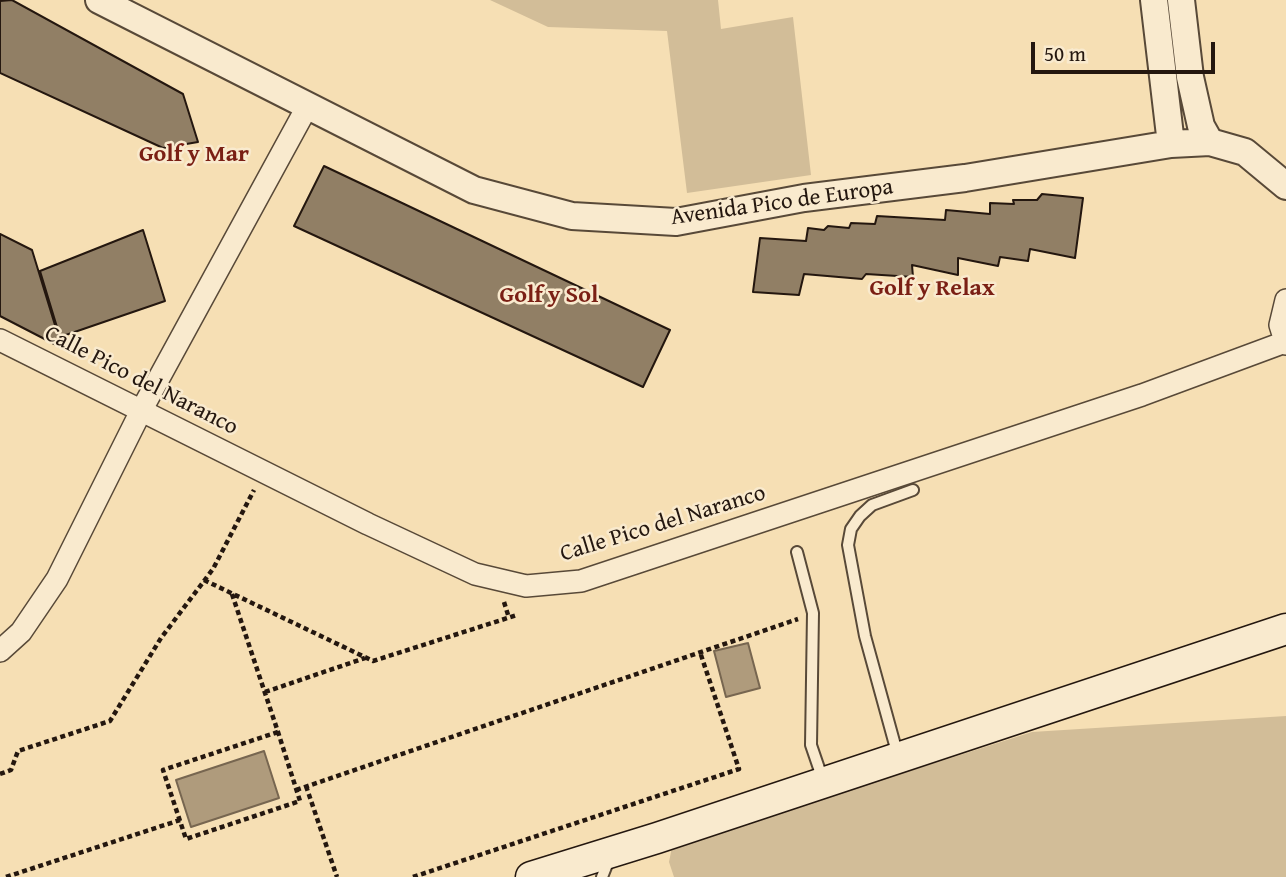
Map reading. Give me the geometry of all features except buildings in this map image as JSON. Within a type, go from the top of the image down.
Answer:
[{"type":"main road","points":[[531,877],[593,866],[824,783],[1286,629]]},
{"type":"street","name":"Avenida Pico de Europa","points":[[99,0],[474,190],[572,216],[676,222],[804,198],[965,178],[1171,144],[1210,142],[1245,152],[1286,186]]},
{"type":"street","points":[[1154,0],[1171,144]]},
{"type":"street","points":[[1181,0],[1190,77],[1201,126],[1210,142]]},
{"type":"street","points":[[0,651],[21,632],[57,579],[141,411],[307,107]]},
{"type":"street","points":[[1286,300],[1280,325],[1286,343]]},
{"type":"street","name":"Calle Pico del Naranco","points":[[0,340],[475,574],[526,586],[560,584],[594,577],[1103,408],[1286,343]]},
{"type":"lane","points":[[899,758],[865,636],[848,545],[851,529],[866,510],[913,490]]},
{"type":"lane","points":[[797,552],[813,613],[811,745],[824,783]]},
{"type":"path","points":[[0,774],[11,770],[18,751],[110,721],[161,638],[213,569],[264,472]]},
{"type":"path","points":[[204,580],[373,661],[517,615]]},
{"type":"path","points":[[232,594],[265,692],[278,732],[296,790],[300,801],[186,839],[163,769],[278,732]]},
{"type":"path","points":[[296,790],[813,613]]},
{"type":"path","points":[[413,877],[739,769],[700,652]]},
{"type":"path","points":[[265,692],[366,658]]},
{"type":"path","points":[[306,786],[338,877]]},
{"type":"path","points":[[5,877],[180,820]]},
{"type":"shaded area","points":[[490,0],[718,0],[721,29],[793,17],[811,175],[687,193],[667,31],[548,27]]},
{"type":"shaded area","points":[[748,643],[760,688],[726,697],[714,651]]},
{"type":"shaded area","points":[[1286,716],[1286,877],[674,877],[669,862],[672,847],[1032,732]]},
{"type":"shaded area","points":[[264,751],[279,798],[191,827],[176,780]]},
{"type":"district","name":"Golf y Mar","points":[[194,155]]},
{"type":"district","name":"Golf y Relax","points":[[932,289]]},
{"type":"district","name":"Golf y Sol","points":[[549,296]]}]
